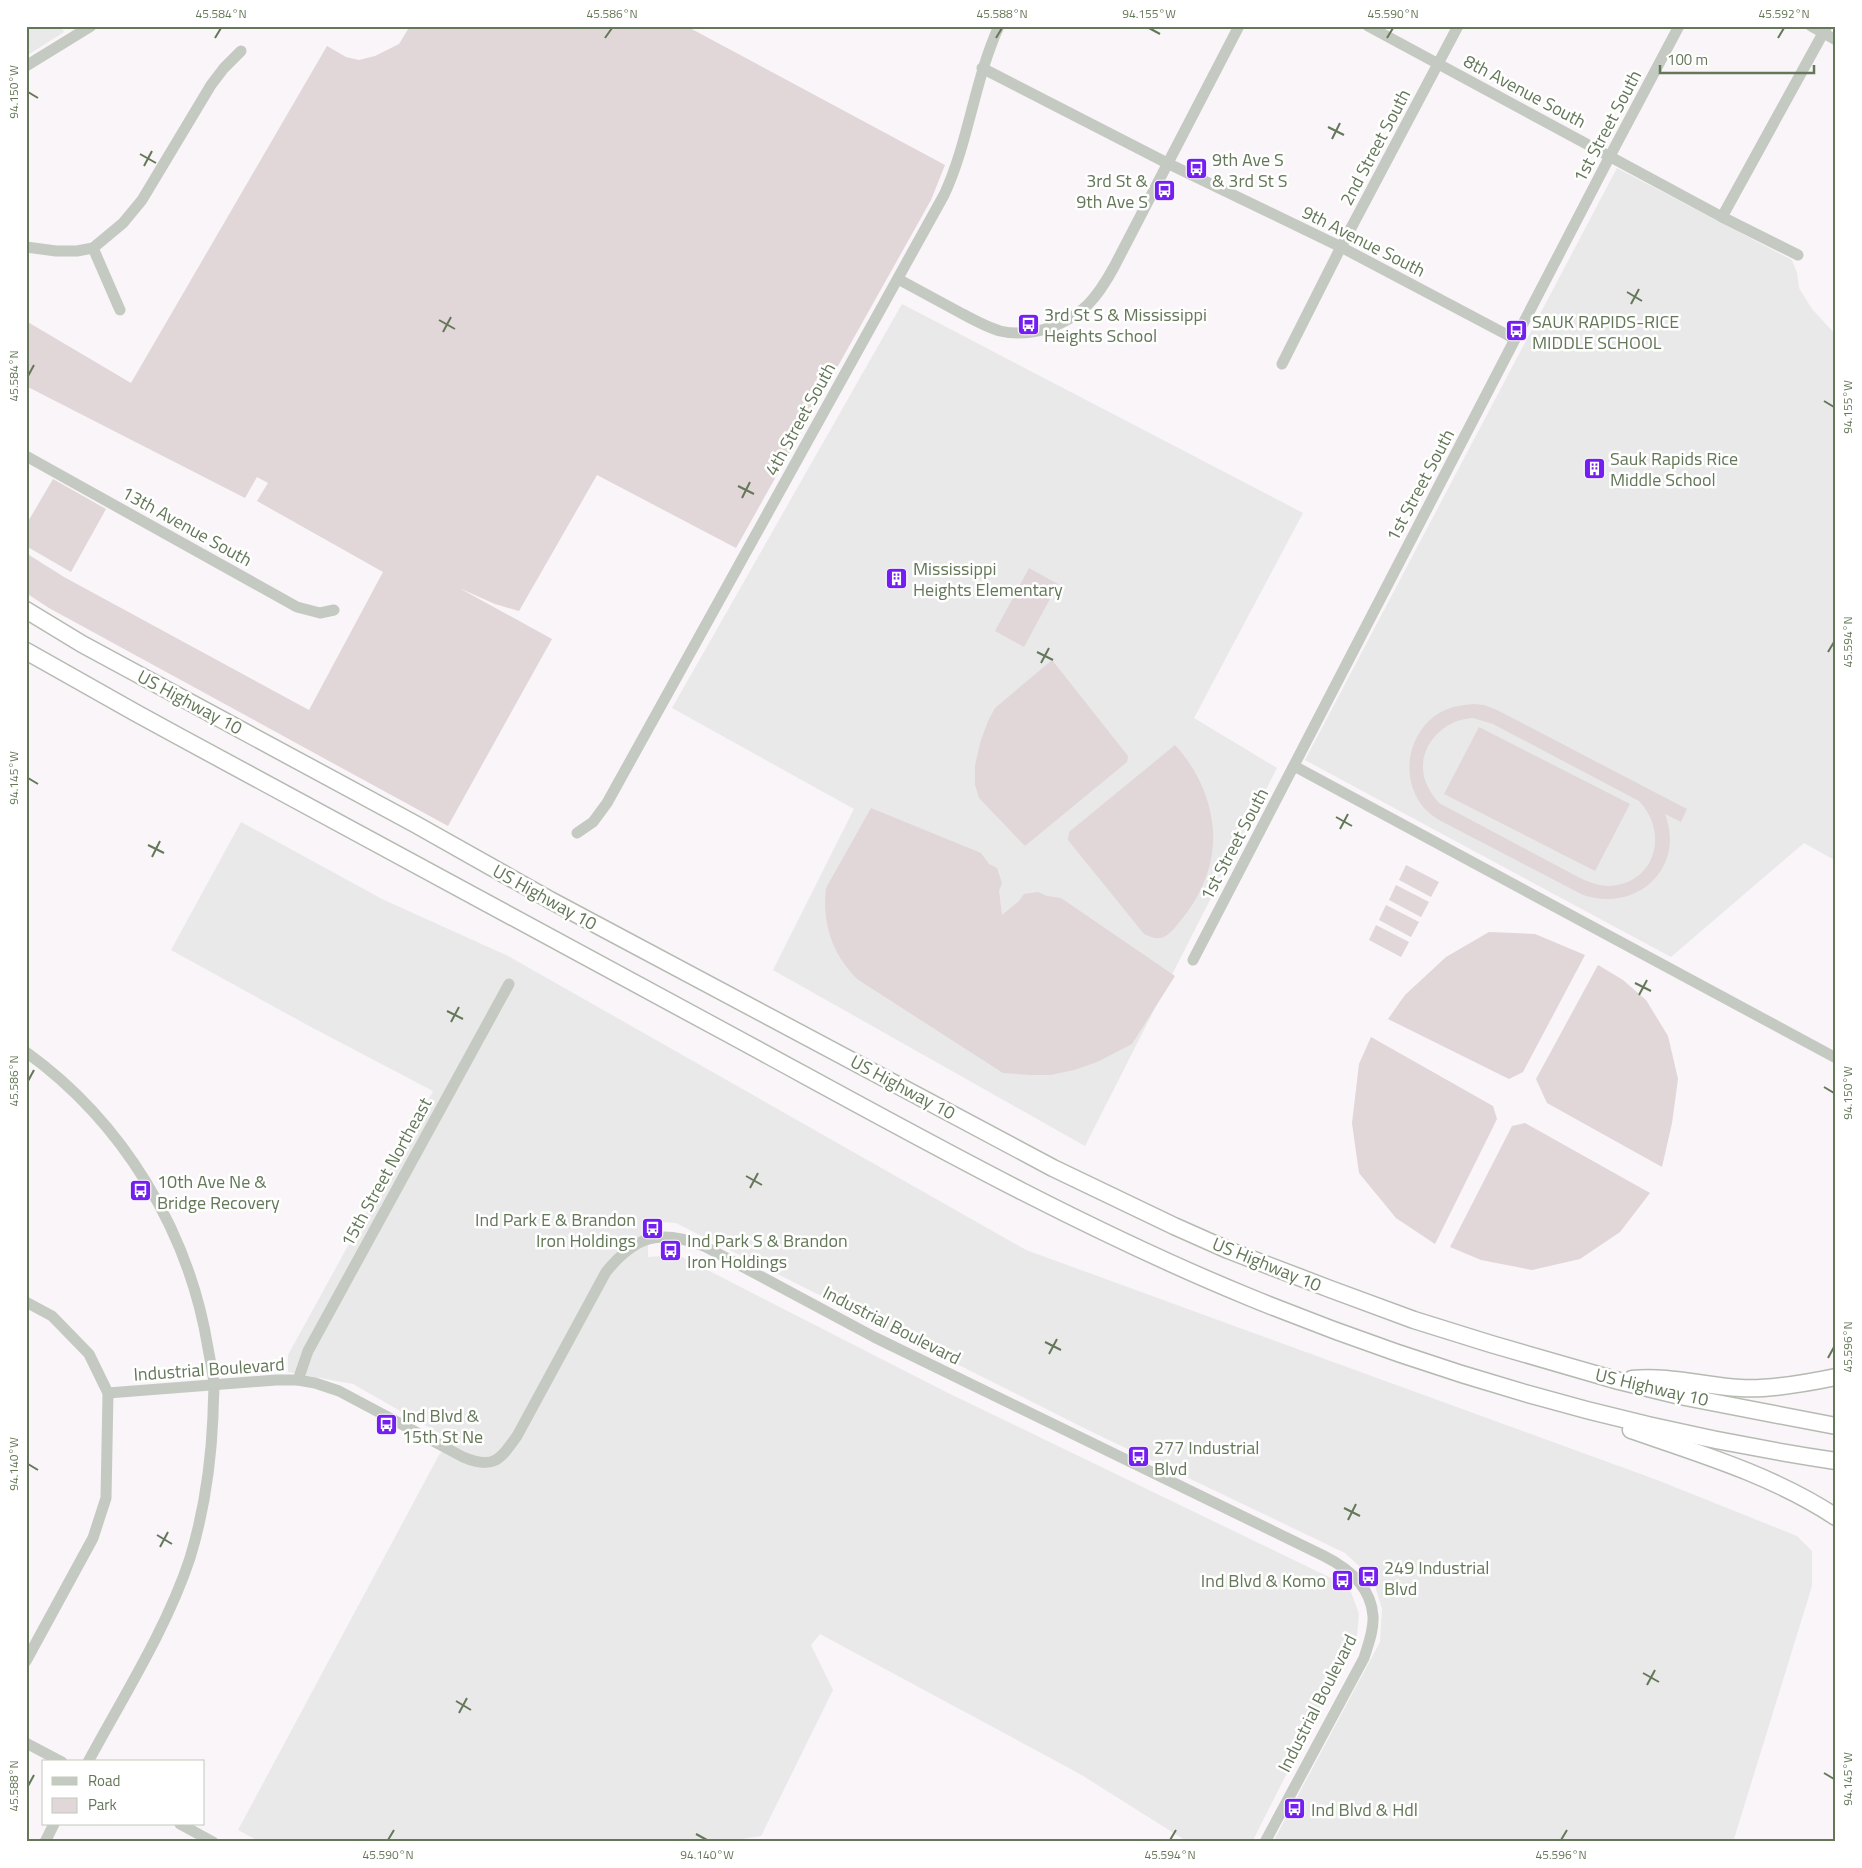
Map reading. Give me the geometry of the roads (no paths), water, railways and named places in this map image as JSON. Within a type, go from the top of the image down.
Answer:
[{"type":"highway","name":"US Highway 10","points":[[26,610],[82,644],[550,900],[1053,1168],[1119,1201],[1228,1250],[1390,1312],[1491,1344],[1619,1381],[1680,1396],[1836,1426]]},
{"type":"highway","name":"US Highway 10","points":[[26,651],[144,718],[999,1180],[1189,1271],[1250,1297],[1363,1340],[1444,1368],[1530,1394],[1745,1446],[1836,1461]]},
{"type":"highway","points":[[1619,1381],[1650,1377],[1742,1388],[1808,1383],[1836,1377]]},
{"type":"highway","points":[[1530,1394],[1764,1478],[1836,1517]]},
{"type":"street","points":[[26,66],[91,26]]},
{"type":"street","name":"4th Street South","points":[[577,834],[593,822],[607,803],[898,279],[954,174],[961,154],[982,68],[999,26]]},
{"type":"street","points":[[898,279],[973,320],[1000,331],[1027,333],[1042,330],[1066,322],[1081,312],[1104,285],[1239,26]]},
{"type":"street","name":"8th Avenue South","points":[[1368,26],[1722,217],[1798,255]]},
{"type":"street","name":"2nd Street South","points":[[1282,364],[1341,247],[1458,26]]},
{"type":"street","name":"1st Street South","points":[[1193,960],[1679,26]]},
{"type":"street","points":[[1811,26],[1825,30],[1836,40]]},
{"type":"street","points":[[1722,217],[1825,30]]},
{"type":"street","points":[[26,247],[56,251],[77,251],[93,248],[123,223],[142,200],[212,85],[224,68],[241,51]]},
{"type":"street","name":"9th Avenue South","points":[[982,68],[1168,163],[1341,247],[1515,339]]},
{"type":"street","points":[[93,248],[120,310]]},
{"type":"street","name":"13th Avenue South","points":[[26,456],[297,607],[320,614],[334,610]]},
{"type":"street","points":[[1294,766],[1836,1058]]},
{"type":"street","name":"15th Street Northeast","points":[[298,1380],[308,1351],[509,984]]},
{"type":"street","points":[[26,1052],[55,1074],[79,1096],[127,1153],[156,1196],[186,1264],[199,1302],[214,1384],[212,1434],[201,1517],[190,1559],[160,1630],[89,1760]]},
{"type":"street","name":"Industrial Boulevard","points":[[108,1393],[214,1384],[298,1380],[339,1391],[463,1457],[487,1464],[498,1460],[517,1436],[606,1272],[617,1258],[634,1244],[650,1238],[668,1237],[704,1246],[874,1337],[1324,1556],[1341,1565],[1356,1578],[1367,1596],[1373,1616],[1371,1637],[1364,1658],[1265,1842]]},
{"type":"street","points":[[26,1302],[52,1316],[89,1354],[108,1393],[106,1498],[93,1538],[26,1661]]},
{"type":"street","points":[[26,1743],[58,1760]]},
{"type":"street","points":[[45,1842],[53,1826]]},
{"type":"street","points":[[184,1826],[213,1842]]},
{"type":"place","name":"9th Ave S & 3rd St S","points":[[1196,169]]},
{"type":"place","name":"3rd St & 9th Ave S","points":[[1164,190]]},
{"type":"place","name":"3rd St S & Mississippi Heights School","points":[[1028,324]]},
{"type":"place","name":"SAUK RAPIDS-RICE MIDDLE SCHOOL","points":[[1516,331]]},
{"type":"place","name":"Sauk Rapids Rice Middle School","points":[[1594,468]]},
{"type":"place","name":"Mississippi Heights Elementary","points":[[897,578]]},
{"type":"place","name":"10th Ave Ne & Bridge Recovery","points":[[141,1191]]},
{"type":"place","name":"Ind Park E & Brandon Iron Holdings","points":[[652,1229]]},
{"type":"place","name":"Ind Park S & Brandon Iron Holdings","points":[[671,1250]]},
{"type":"place","name":"Ind Blvd & 15th St Ne","points":[[386,1425]]},
{"type":"place","name":"277 Industrial Blvd","points":[[1138,1457]]},
{"type":"place","name":"249 Industrial Blvd","points":[[1368,1577]]},
{"type":"place","name":"Ind Blvd & Komo","points":[[1342,1580]]},
{"type":"place","name":"Ind Blvd & Hdl","points":[[1295,1809]]}]
